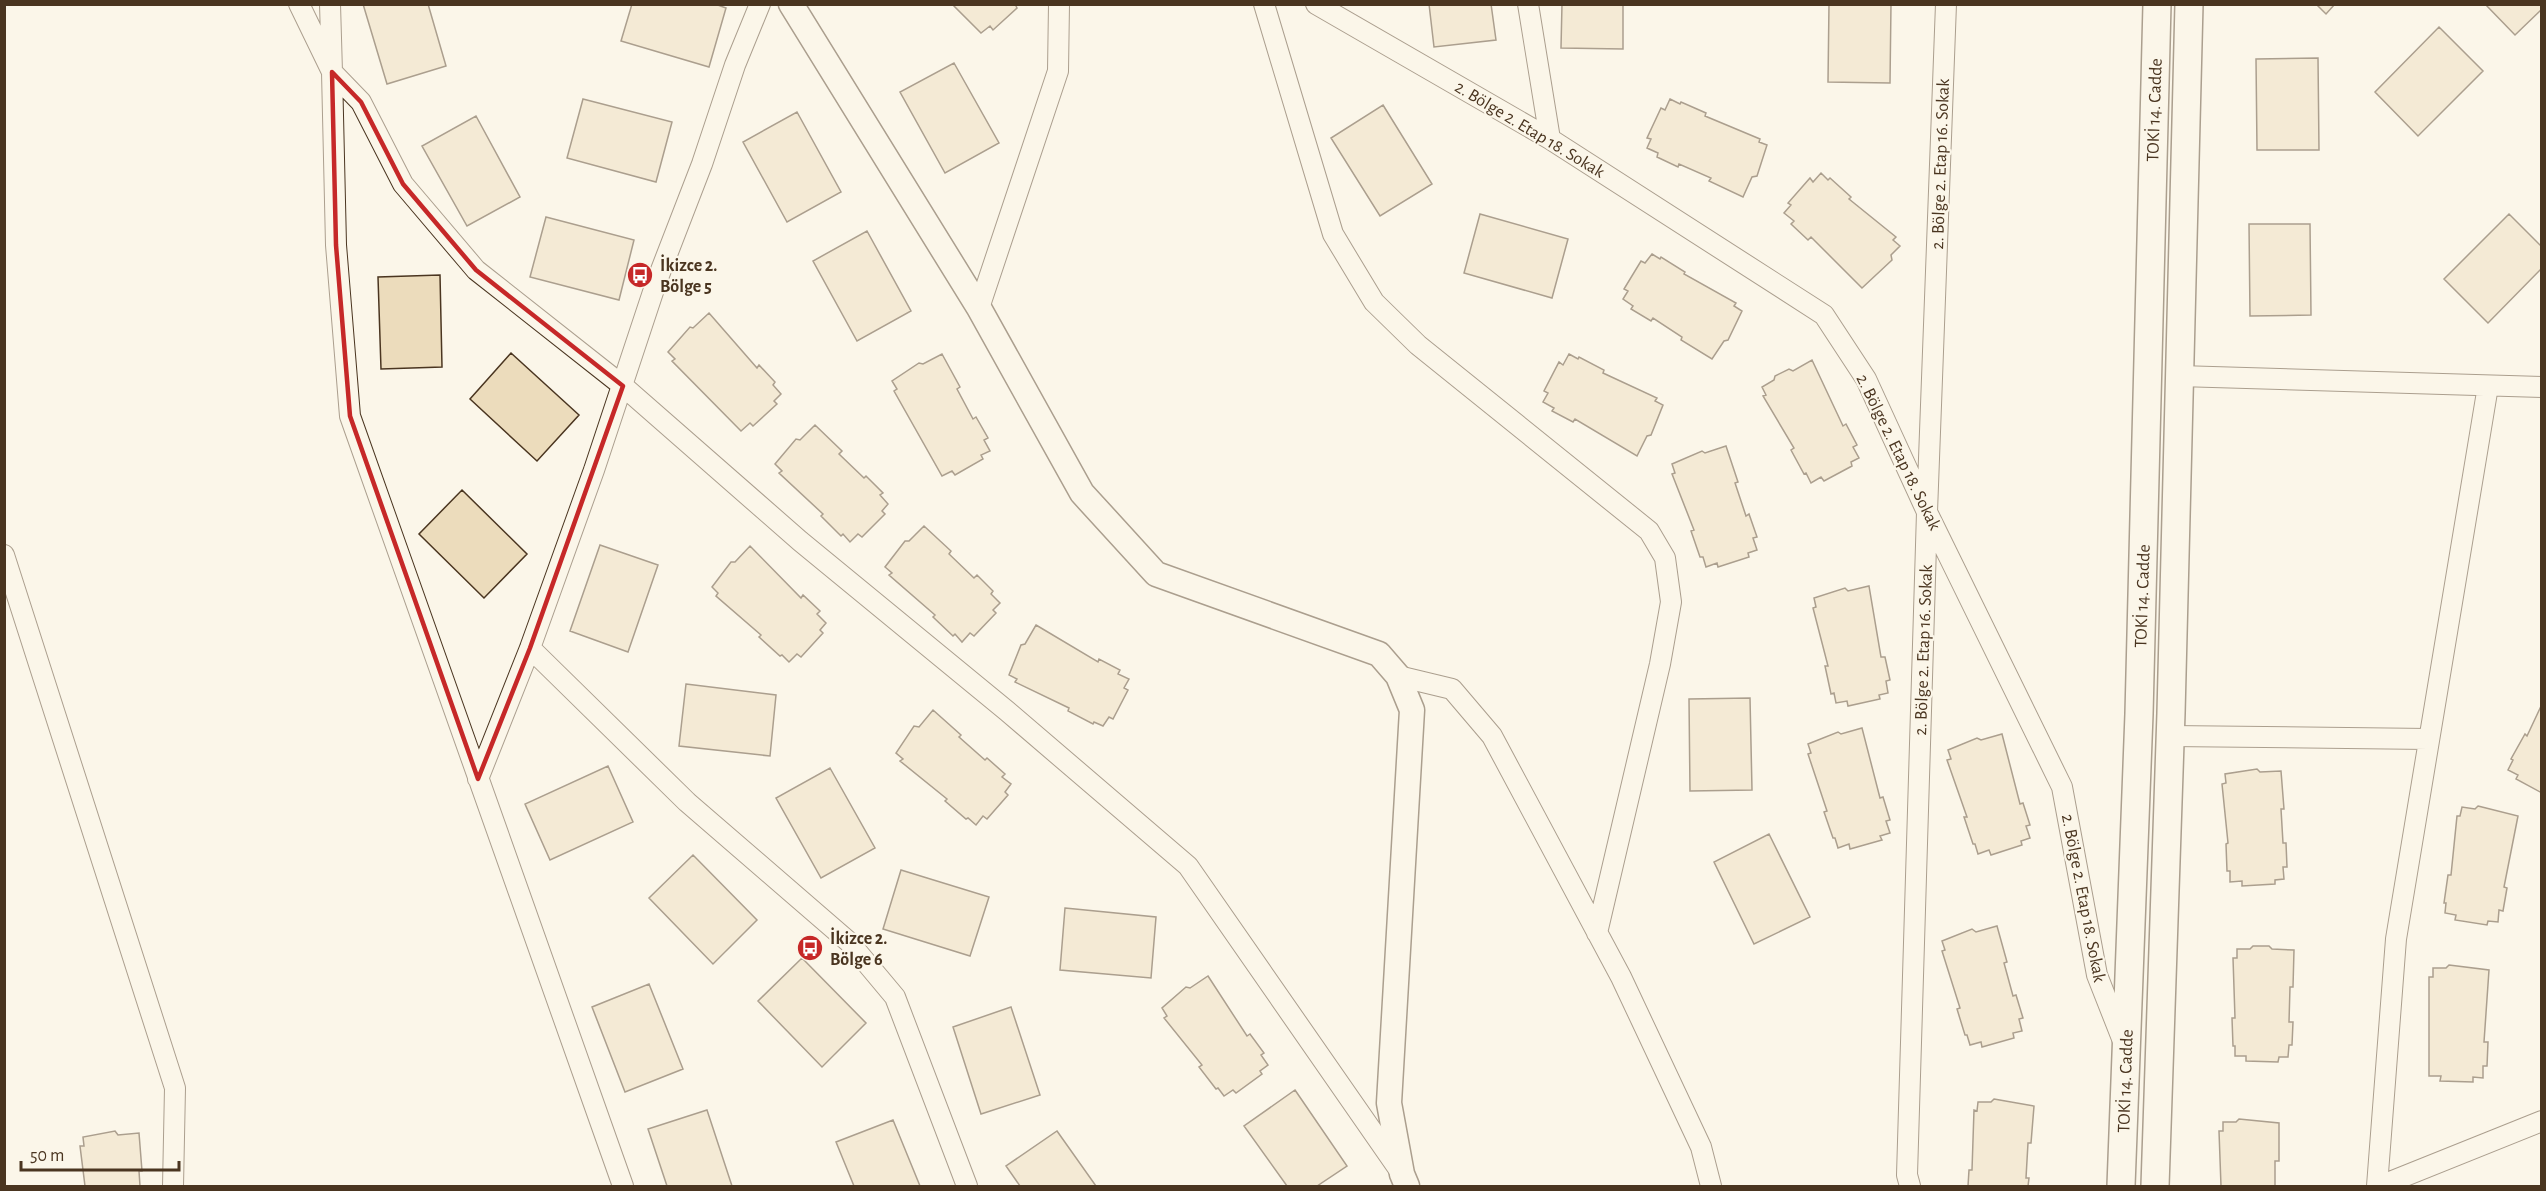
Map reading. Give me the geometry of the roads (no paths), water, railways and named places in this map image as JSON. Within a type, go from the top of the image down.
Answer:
[{"type":"main road","name":"TOKİ 14. Cadde","points":[[2121,1186],[2139,714],[2157,4]]},
{"type":"main road","name":"TOKİ 14. Cadde","points":[[2155,1186],[2170,736],[2189,4]]},
{"type":"street","points":[[299,4],[332,72],[361,102],[403,184],[476,270],[623,386],[800,541],[1007,711],[1188,866],[1402,1182]]},
{"type":"street","points":[[330,4],[336,245],[350,416],[623,1186]]},
{"type":"street","points":[[478,779],[530,648],[623,386],[656,283],[702,164],[735,65],[760,4]]},
{"type":"street","points":[[791,4],[979,308],[1082,492],[1156,574],[1379,654],[1398,676],[1412,710],[1389,1103],[1402,1182]]},
{"type":"street","points":[[979,308],[1058,71],[1059,4]]},
{"type":"street","points":[[1264,4],[1333,234],[1374,302],[1418,345],[1649,531],[1665,558],[1671,602],[1660,664],[1597,933]]},
{"type":"street","name":"2. Bölge 2. Etap 18. Sokak","points":[[1316,4],[1550,139],[1824,315],[1866,379],[1927,512],[2062,787],[2097,975],[2126,1049]]},
{"type":"street","points":[[1528,4],[1550,139]]},
{"type":"street","name":"2. Bölge 2. Etap 16. Sokak","points":[[1910,1186],[1908,1163],[1927,512],[1946,4]]},
{"type":"street","points":[[2179,376],[2541,387]]},
{"type":"street","points":[[2488,386],[2396,939],[2379,1186],[2541,1121]]},
{"type":"street","points":[[4,555],[175,1088],[173,1186]]},
{"type":"street","points":[[530,648],[687,802],[849,942],[895,997],[967,1186]]},
{"type":"street","points":[[1398,676],[1452,689],[1492,736],[1621,977],[1701,1147],[1711,1186]]},
{"type":"street","points":[[2170,736],[2428,739]]},
{"type":"place","name":"İkizce 2. Bölge 5","points":[[640,275]]},
{"type":"place","name":"İkizce 2. Bölge 6","points":[[810,948]]}]
